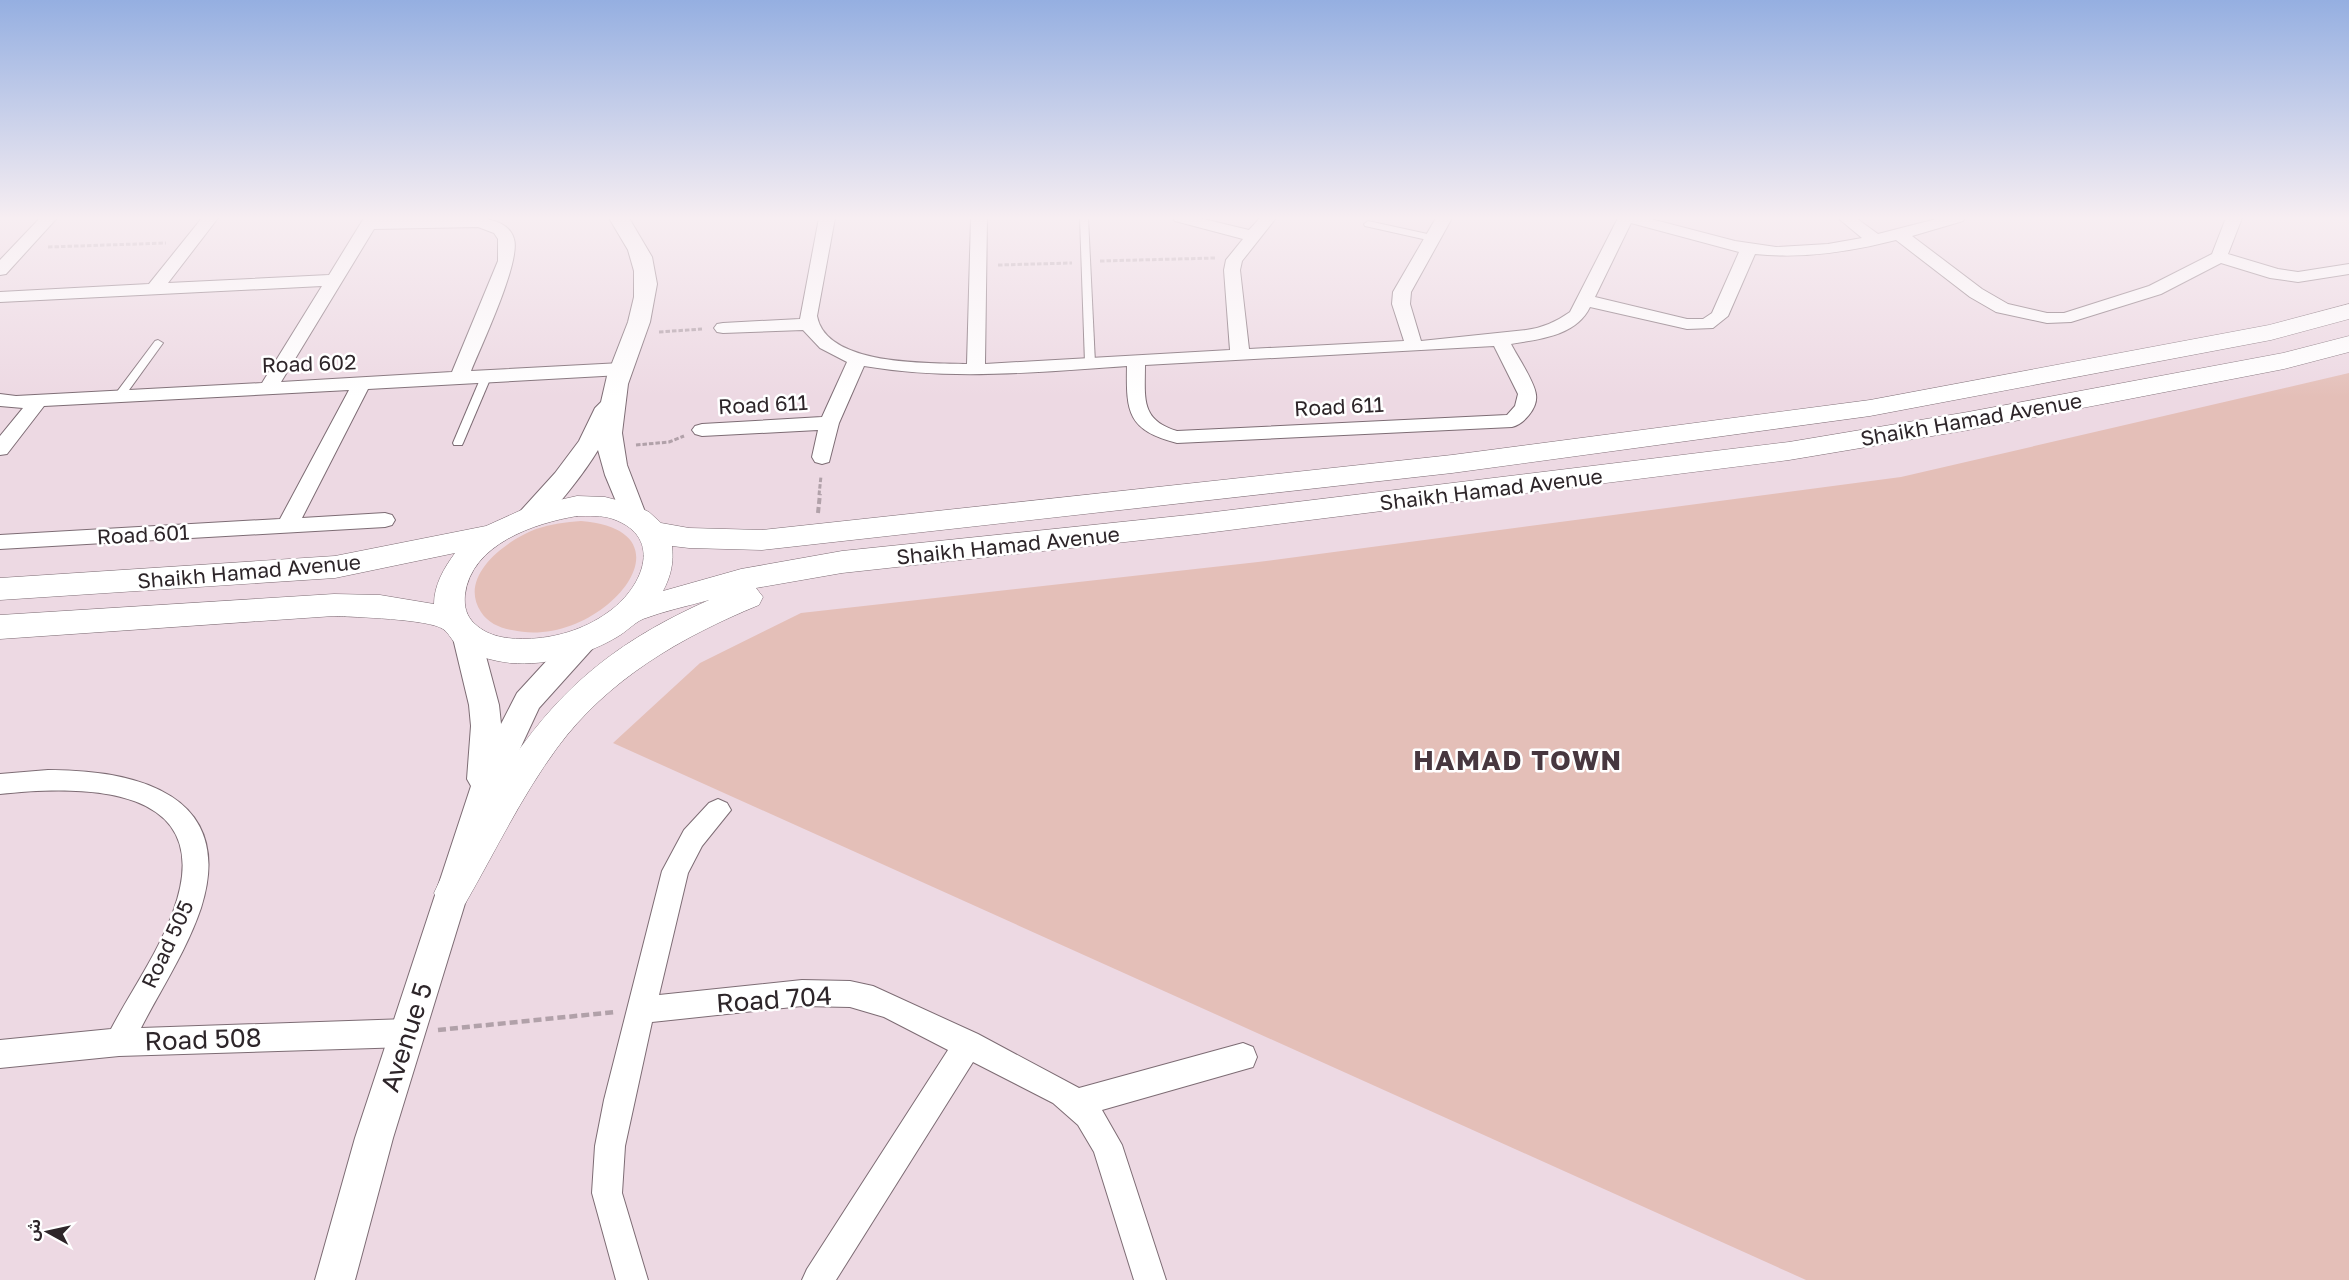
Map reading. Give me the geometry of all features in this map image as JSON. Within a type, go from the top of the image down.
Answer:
[{"type":"main road","name":"Shaikh Hamad Avenue","points":[[643,524],[689,538],[752,540],[817,535],[1452,464],[1870,408],[2271,332],[2349,311]]},
{"type":"main road","name":"Shaikh Hamad Avenue","points":[[630,612],[741,580],[842,562],[1198,525],[1582,479],[1789,451],[1968,421],[2284,361],[2349,344]]},
{"type":"main road","points":[[577,506],[607,508],[643,524],[657,544],[660,557],[658,570],[642,598],[630,612],[603,630],[582,640],[549,649],[510,651],[478,642],[460,627],[450,608],[450,595],[456,576],[469,556],[495,534],[528,517],[577,506]]},
{"type":"main road","name":"Shaikh Hamad Avenue","points":[[0,589],[335,567],[495,534]]},
{"type":"main road","points":[[452,892],[536,751],[567,712],[612,671],[652,642],[687,623],[842,562]]},
{"type":"main road","name":"Shaikh Hamad Avenue","points":[[0,627],[334,605],[379,605],[410,609],[460,627]]},
{"type":"street","points":[[155,288],[163,278]]},
{"type":"street","points":[[459,378],[499,278]]},
{"type":"street","points":[[528,517],[584,457],[597,433],[637,333],[644,301],[645,278]]},
{"type":"street","points":[[816,278],[808,324],[819,338],[836,350],[858,359],[900,366],[976,369],[1500,340],[1552,330],[1566,324],[1576,315],[1596,278]]},
{"type":"street","points":[[976,369],[978,278]]},
{"type":"street","points":[[1233,278],[1240,355]]},
{"type":"street","points":[[1410,278],[1402,292],[1401,304],[1414,346]]},
{"type":"street","points":[[1584,300],[1687,324],[1707,324],[1719,316],[1736,278]]},
{"type":"street","points":[[1956,278],[2002,308],[2047,318],[2065,318],[2155,290],[2179,278]]},
{"type":"street","points":[[0,297],[332,280]]},
{"type":"street","points":[[269,386],[332,280]]},
{"type":"street","points":[[723,328],[808,324]]},
{"type":"street","name":"Road 611","points":[[1136,360],[1138,414],[1147,426],[1161,433],[1177,436],[1512,421],[1524,408],[1527,393],[1500,340]]},
{"type":"street","name":"Road 611","points":[[702,430],[829,423],[858,359]]},
{"type":"street","points":[[619,376],[610,435],[614,462],[643,524]]},
{"type":"street","name":"Road 602","points":[[0,400],[39,400],[269,386],[459,378],[619,376]]},
{"type":"street","points":[[287,526],[362,383]]},
{"type":"street","points":[[0,449],[39,400]]},
{"type":"street","points":[[822,457],[829,423]]},
{"type":"street","name":"Road 601","points":[[0,542],[385,520]]},
{"type":"street","name":"Avenue 5","points":[[460,627],[484,705],[486,726],[482,796]]},
{"type":"street","name":"Avenue 5","points":[[335,1280],[374,1137],[482,796],[527,701],[582,640]]},
{"type":"street","name":"Road 505","points":[[0,784],[102,783],[140,790],[170,806],[188,831],[194,859],[192,891],[180,927],[119,1042]]},
{"type":"street","points":[[632,1280],[607,1193],[614,1123],[675,871],[693,838],[718,810]]},
{"type":"street","name":"Road 704","points":[[642,1010],[802,993],[850,994],[894,1008],[1049,1085],[1076,1102],[1098,1129],[1107,1145],[1150,1280]]},
{"type":"street","name":"Road 508","points":[[0,1054],[119,1042],[407,1033]]},
{"type":"street","points":[[818,1280],[968,1044]]},
{"type":"street","points":[[1076,1102],[1243,1057]]},
{"type":"lane","points":[[1087,278],[1090,363]]},
{"type":"lane","points":[[120,396],[158,343]]},
{"type":"lane","points":[[458,442],[486,377]]},
{"type":"path","points":[[637,333],[723,328]]},
{"type":"path","points":[[612,447],[669,442],[702,430]]},
{"type":"path","points":[[817,535],[822,457]]},
{"type":"path","points":[[407,1033],[642,1010]]},
{"type":"shaded area","points":[[2349,373],[2349,1280],[1806,1280],[613,743],[700,663],[801,613],[1258,562],[1901,477]]},
{"type":"shaded area","points":[[581,521],[616,529],[634,545],[635,565],[624,587],[604,607],[576,623],[545,632],[512,630],[487,619],[475,599],[475,585],[489,561],[524,534],[547,526]]},
{"type":"district","name":"HAMAD TOWN","points":[[1518,760]]}]
